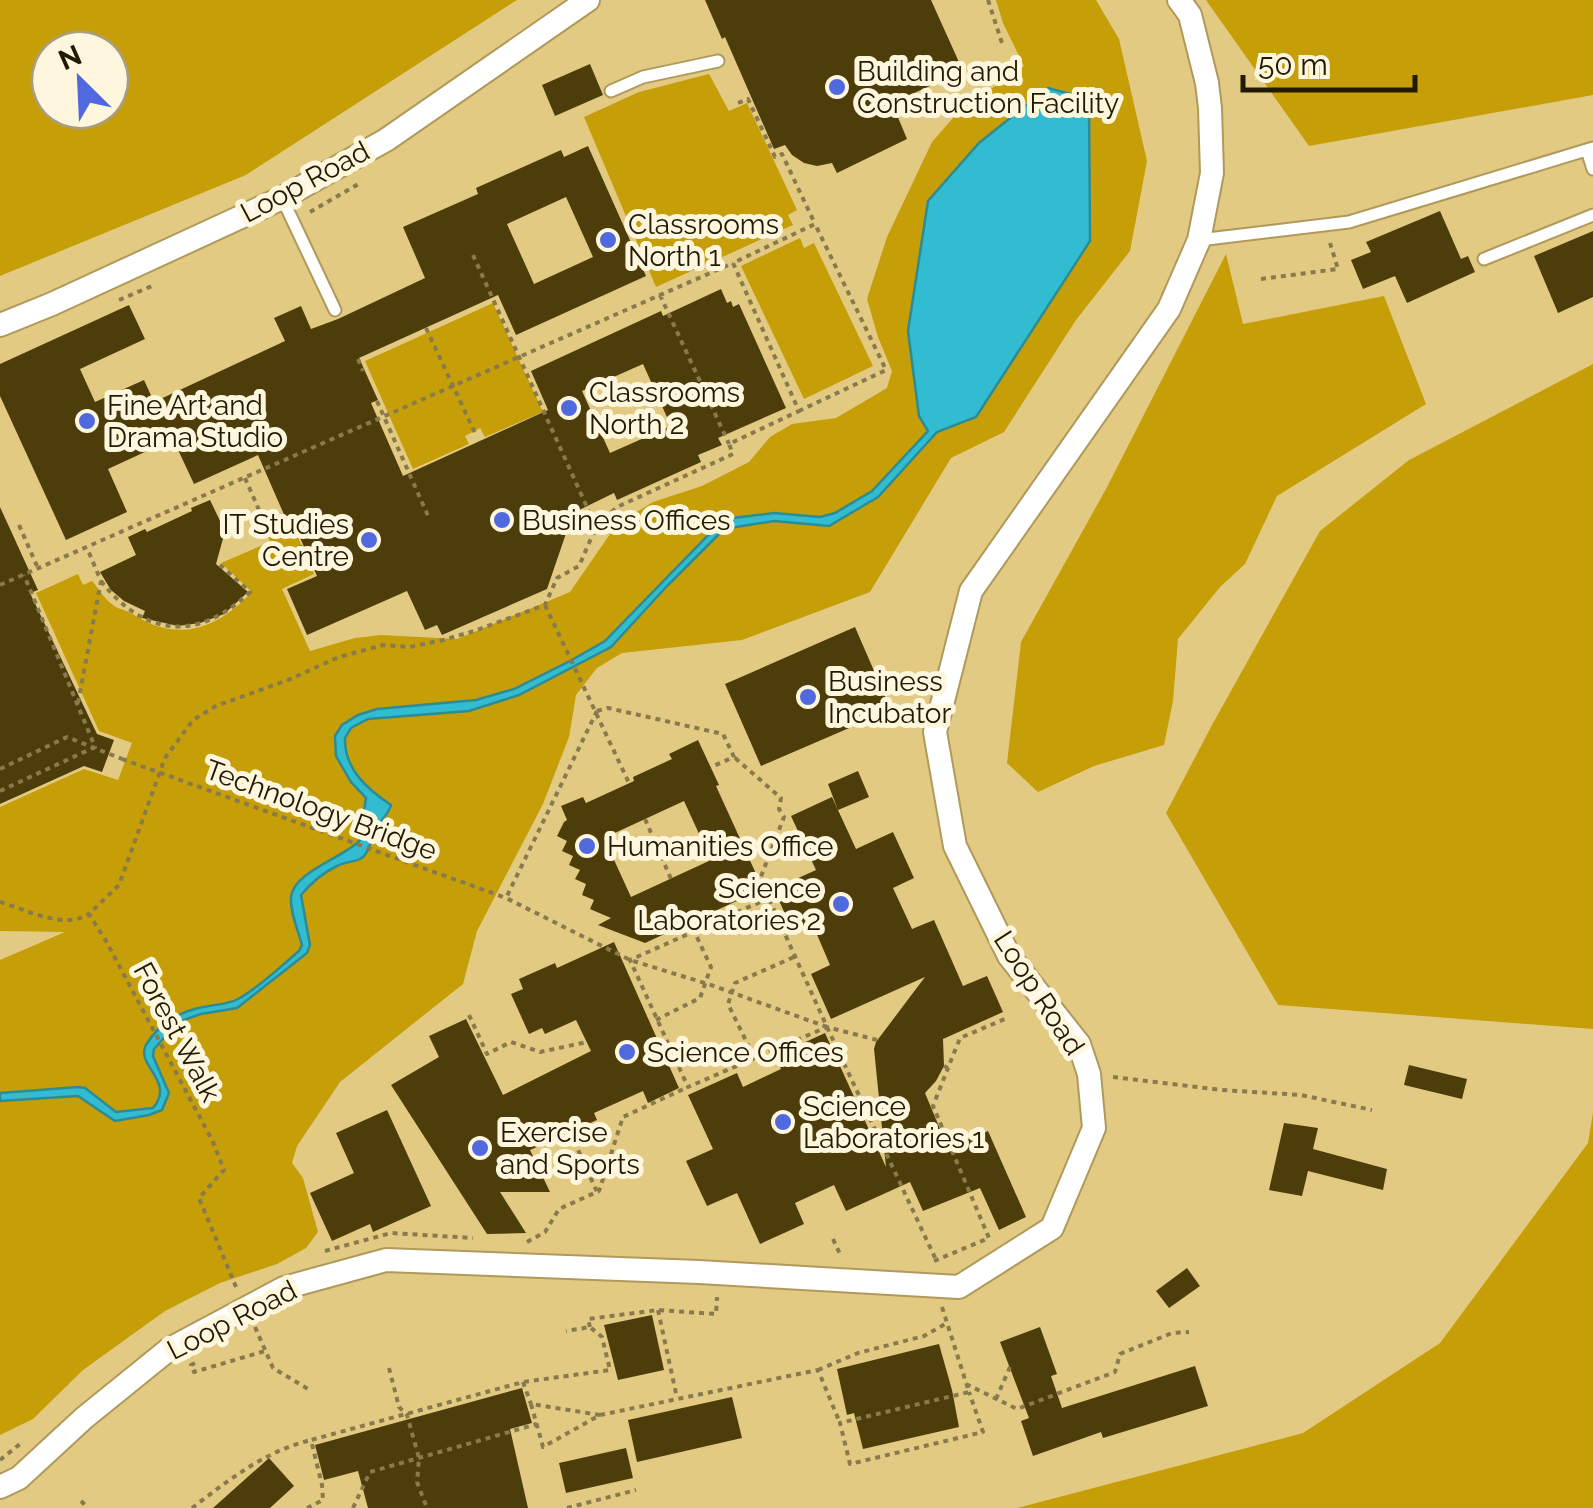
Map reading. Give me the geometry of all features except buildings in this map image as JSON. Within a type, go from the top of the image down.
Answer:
[{"type":"street","name":"Loop Road","points":[[0,324],[282,198],[386,140],[588,0]]},
{"type":"street","name":"Loop Road","points":[[0,1487],[19,1478],[84,1418],[168,1350],[284,1288],[386,1260],[959,1287],[1052,1228],[1094,1128],[1089,1074],[1079,1044],[1009,956],[955,846],[935,732],[971,591],[1169,309],[1199,240],[1212,173],[1210,108],[1208,83],[1190,15],[1180,0]]},
{"type":"lane","points":[[611,91],[644,77],[718,60]]},
{"type":"lane","points":[[1199,240],[1349,222],[1590,149],[1593,170]]},
{"type":"lane","points":[[282,198],[335,310]]},
{"type":"lane","points":[[1484,259],[1593,214]]},
{"type":"path","points":[[988,0],[1003,46]]},
{"type":"path","points":[[728,444],[886,370],[782,154],[775,158],[748,99],[738,103]]},
{"type":"path","points":[[0,585],[815,224]]},
{"type":"path","points":[[1261,278],[1338,269],[1324,224]]},
{"type":"path","points":[[474,255],[596,527]]},
{"type":"path","points":[[733,263],[799,411]]},
{"type":"path","points":[[0,902],[64,922],[78,921],[119,885],[165,758],[193,720],[216,706],[339,658],[383,644],[410,647],[443,640],[545,604],[558,578],[579,566],[596,527],[617,506],[733,454],[660,295]]},
{"type":"path","points":[[426,328],[475,434]]},
{"type":"path","points":[[358,358],[363,371]]},
{"type":"path","points":[[377,401],[429,518]]},
{"type":"path","points":[[245,478],[273,542],[288,553],[304,546]]},
{"type":"path","points":[[186,504],[190,512]]},
{"type":"path","points":[[18,525],[38,568]]},
{"type":"path","points":[[86,548],[101,582],[116,600],[142,619],[178,627],[223,616],[250,592],[217,562]]},
{"type":"path","points":[[0,791],[95,747],[24,575]]},
{"type":"path","points":[[78,705],[101,582]]},
{"type":"path","points":[[545,604],[630,783]]},
{"type":"path","points":[[506,898],[597,711],[608,708],[723,734],[734,758],[780,798],[779,809],[784,816],[760,879],[937,1262],[989,1238],[933,1106],[960,1038],[1007,1018]]},
{"type":"path","name":"Technology Bridge","points":[[0,768],[67,738],[506,898],[630,960],[826,1027],[877,1040]]},
{"type":"path","points":[[711,768],[734,758]]},
{"type":"path","points":[[645,818],[671,878]]},
{"type":"path","points":[[769,898],[630,960],[656,1020],[688,1087],[826,1027]]},
{"type":"path","name":"Forest Walk","points":[[89,914],[213,1142],[224,1170],[199,1198],[246,1307]]},
{"type":"path","points":[[656,1020],[700,998],[712,967],[694,931]]},
{"type":"path","points":[[754,1057],[728,1004],[735,983],[795,957]]},
{"type":"path","points":[[469,1015],[486,1054],[511,1042],[540,1052],[587,1042]]},
{"type":"path","points":[[1089,1074],[1302,1096],[1372,1110]]},
{"type":"path","points":[[570,1132],[597,1192]]},
{"type":"path","points":[[833,1238],[840,1254]]},
{"type":"path","points":[[192,1508],[258,1460],[290,1445],[523,1382],[610,1370],[602,1337],[590,1327],[588,1319],[658,1310],[716,1314],[717,1297]]},
{"type":"path","points":[[246,1307],[273,1368],[308,1389]]},
{"type":"path","points":[[818,1370],[840,1423],[850,1464],[983,1432],[942,1307]]},
{"type":"path","points":[[658,1310],[678,1400]]},
{"type":"path","points":[[523,1382],[543,1447],[600,1415],[818,1370],[858,1354],[924,1336],[947,1323]]},
{"type":"path","points":[[566,1331],[590,1327]]},
{"type":"path","points":[[966,1384],[1017,1409],[1115,1372],[1120,1354],[1172,1333],[1189,1332]]},
{"type":"path","points":[[207,1356],[192,1365],[194,1372],[266,1351]]},
{"type":"path","points":[[996,1399],[1010,1367]]},
{"type":"path","points":[[389,1368],[399,1407],[407,1415],[418,1458],[417,1482],[427,1508]]},
{"type":"path","points":[[840,1423],[969,1392]]},
{"type":"path","points":[[531,1404],[600,1415]]},
{"type":"path","points":[[353,1508],[370,1472],[537,1424]]},
{"type":"path","points":[[308,1508],[322,1500],[310,1440]]},
{"type":"path","points":[[567,1508],[636,1490]]},
{"type":"path","points":[[200,1508],[202,1500]]},
{"type":"path","points":[[81,1501],[88,1508]]},
{"type":"shaded area","points":[[0,0],[517,0],[246,175],[0,276]]},
{"type":"shaded area","points":[[517,0],[1208,0],[1309,146],[1593,95],[1593,364],[1409,460],[1320,531],[1167,813],[1278,1005],[1593,1029],[1593,1112],[1588,1143],[1440,1343],[1303,1433],[1017,1508],[0,1508],[0,276],[246,175]]},
{"type":"shaded area","points":[[996,0],[1096,0],[1119,39],[1147,161],[1130,251],[1076,320],[1004,432],[951,458],[870,592],[742,640],[622,653],[597,668],[576,695],[569,737],[543,804],[477,931],[463,984],[340,1082],[297,1146],[292,1163],[303,1178],[318,1232],[306,1248],[277,1264],[220,1283],[165,1311],[83,1370],[33,1419],[0,1435],[0,960],[65,932],[0,931],[0,807],[84,769],[118,780],[132,743],[99,731],[36,593],[78,574],[83,585],[92,581],[113,605],[151,624],[182,630],[197,628],[225,615],[252,592],[221,563],[270,542],[266,531],[287,522],[289,527],[293,526],[314,574],[282,589],[310,651],[381,635],[457,639],[570,592],[617,524],[653,502],[702,486],[749,462],[770,437],[792,424],[836,418],[887,388],[892,371],[867,299],[887,237],[932,142],[959,111],[1024,66]],"holes":[[[1090,241],[976,417],[932,435]]]},
{"type":"shaded area","points":[[1206,0],[1593,0],[1593,95],[1309,146]]},
{"type":"shaded area","points":[[709,74],[729,111],[747,103],[797,210],[788,215],[793,225],[656,287],[584,117],[639,92]]},
{"type":"shaded area","points":[[800,238],[804,248],[814,243],[873,366],[804,399],[741,266]]},
{"type":"shaded area","points":[[1226,254],[1243,324],[1384,296],[1426,404],[1277,496],[1245,564],[1220,587],[1178,639],[1173,701],[1164,745],[1094,766],[1038,792],[1007,763],[1021,642],[1106,489]]},
{"type":"shaded area","points":[[493,303],[543,412],[485,437],[480,428],[465,436],[469,444],[413,469],[365,361]]},
{"type":"shaded area","points":[[1593,364],[1593,1029],[1278,1005],[1166,813],[1320,531],[1409,460]]},
{"type":"shaded area","points":[[1593,1112],[1593,1508],[1017,1508],[1303,1433],[1440,1343],[1588,1143]]},
{"type":"water","points":[[1048,88],[1089,99],[1090,241],[976,417],[937,432],[878,497],[829,526],[774,521],[724,529],[611,647],[519,695],[469,711],[368,719],[351,728],[345,738],[348,759],[366,785],[391,805],[390,809],[363,857],[326,872],[301,895],[310,945],[307,953],[237,1008],[178,1022],[154,1049],[153,1056],[169,1093],[162,1110],[115,1121],[78,1096],[0,1101],[0,1093],[78,1087],[85,1088],[116,1112],[153,1108],[160,1090],[144,1052],[158,1029],[190,1010],[238,999],[299,951],[302,945],[291,903],[294,888],[309,873],[358,842],[370,821],[364,812],[366,798],[336,756],[335,736],[342,725],[377,709],[476,700],[514,689],[605,641],[719,524],[733,518],[774,513],[820,517],[835,513],[872,491],[928,431],[919,416],[908,331],[928,201],[979,143]]},
{"type":"place","name":"Building and Construction Facility","points":[[837,87]]},
{"type":"place","name":"Classrooms North 1","points":[[608,240]]},
{"type":"place","name":"Classrooms North 2","points":[[569,408]]},
{"type":"place","name":"Fine Art and Drama Studio","points":[[87,421]]},
{"type":"place","name":"Business Offices","points":[[502,520]]},
{"type":"place","name":"IT Studies Centre","points":[[369,540]]},
{"type":"place","name":"Business Incubator","points":[[808,697]]},
{"type":"place","name":"Humanities Office","points":[[587,846]]},
{"type":"place","name":"Science Laboratories 2","points":[[841,904]]},
{"type":"place","name":"Science Offices","points":[[627,1052]]},
{"type":"place","name":"Science Laboratories 1","points":[[783,1122]]},
{"type":"place","name":"Exercise and Sports","points":[[480,1148]]}]
